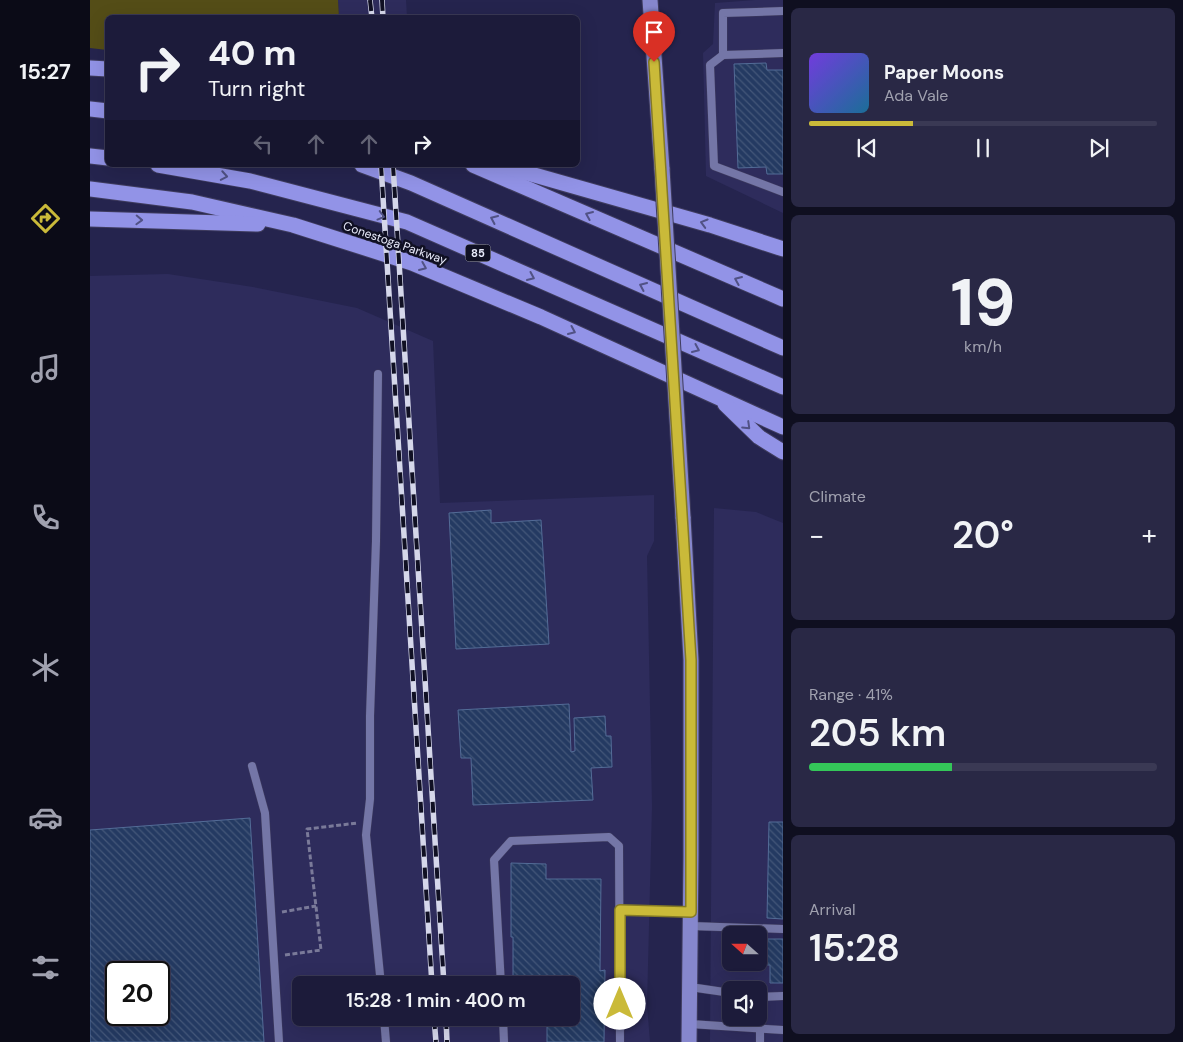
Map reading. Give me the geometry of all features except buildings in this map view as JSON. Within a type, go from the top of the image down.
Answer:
[{"type":"highway","points":[[90,68],[105,69]]},
{"type":"highway","points":[[90,109],[105,111]]},
{"type":"highway","points":[[90,156],[105,158]]},
{"type":"highway","name":"Conestoga Parkway","points":[[170,167],[250,181],[407,222],[783,387]]},
{"type":"highway","points":[[367,167],[411,183],[783,348]]},
{"type":"highway","points":[[478,167],[783,299]]},
{"type":"highway","points":[[505,167],[710,225],[783,250]]},
{"type":"highway","name":"Conestoga Parkway","points":[[90,189],[192,202],[293,225],[412,262],[541,317],[783,427]]},
{"type":"highway","points":[[90,219],[293,225]]},
{"type":"highway","points":[[715,395],[759,437],[783,452]]},
{"type":"main road","points":[[650,0],[691,660],[689,1042]]},
{"type":"lane","points":[[723,55],[723,13],[783,11]]},
{"type":"lane","points":[[783,53],[723,55],[710,65],[714,166],[783,192]]},
{"type":"lane","points":[[378,374],[376,541],[370,716],[370,799],[366,835],[380,976]]},
{"type":"lane","points":[[252,766],[264,813],[279,1042]]},
{"type":"lane","points":[[500,976],[494,860],[511,841],[609,837],[620,846],[620,1042]]},
{"type":"lane","points":[[620,910],[783,929]]},
{"type":"lane","points":[[690,987],[722,992]]},
{"type":"lane","points":[[767,997],[783,996]]},
{"type":"lane","points":[[690,1024],[783,1030]]},
{"type":"lane","points":[[385,1026],[386,1042]]},
{"type":"lane","points":[[503,1026],[504,1042]]},
{"type":"lane","points":[[760,1028],[760,1042]]},
{"type":"path","points":[[274,957],[320,950],[307,829],[368,822]]},
{"type":"path","points":[[271,914],[316,906]]},
{"type":"shaded area","points":[[90,0],[338,0],[339,15],[105,15],[105,50],[90,48]]},
{"type":"shaded area","points":[[338,0],[406,0],[407,15],[339,15]]},
{"type":"shaded area","points":[[783,0],[783,213],[706,176],[703,53],[713,44],[715,3]]},
{"type":"shaded area","points":[[168,274],[253,287],[357,308],[433,341],[440,503],[654,495],[654,541],[647,556],[652,806],[647,1005],[650,1042],[90,1042],[90,276]]},
{"type":"shaded area","points":[[714,508],[756,512],[783,523],[783,1042],[710,1042]]},
{"type":"railway","points":[[370,0],[372,15]]},
{"type":"railway","points":[[382,0],[383,15]]},
{"type":"railway","points":[[381,167],[431,976]]},
{"type":"railway","points":[[393,167],[443,976]]},
{"type":"railway","points":[[435,1026],[436,1042]]},
{"type":"railway","points":[[446,1026],[447,1042]]},
{"type":"route","points":[[620,1004],[620,910],[691,912],[691,660],[654,62]]}]
